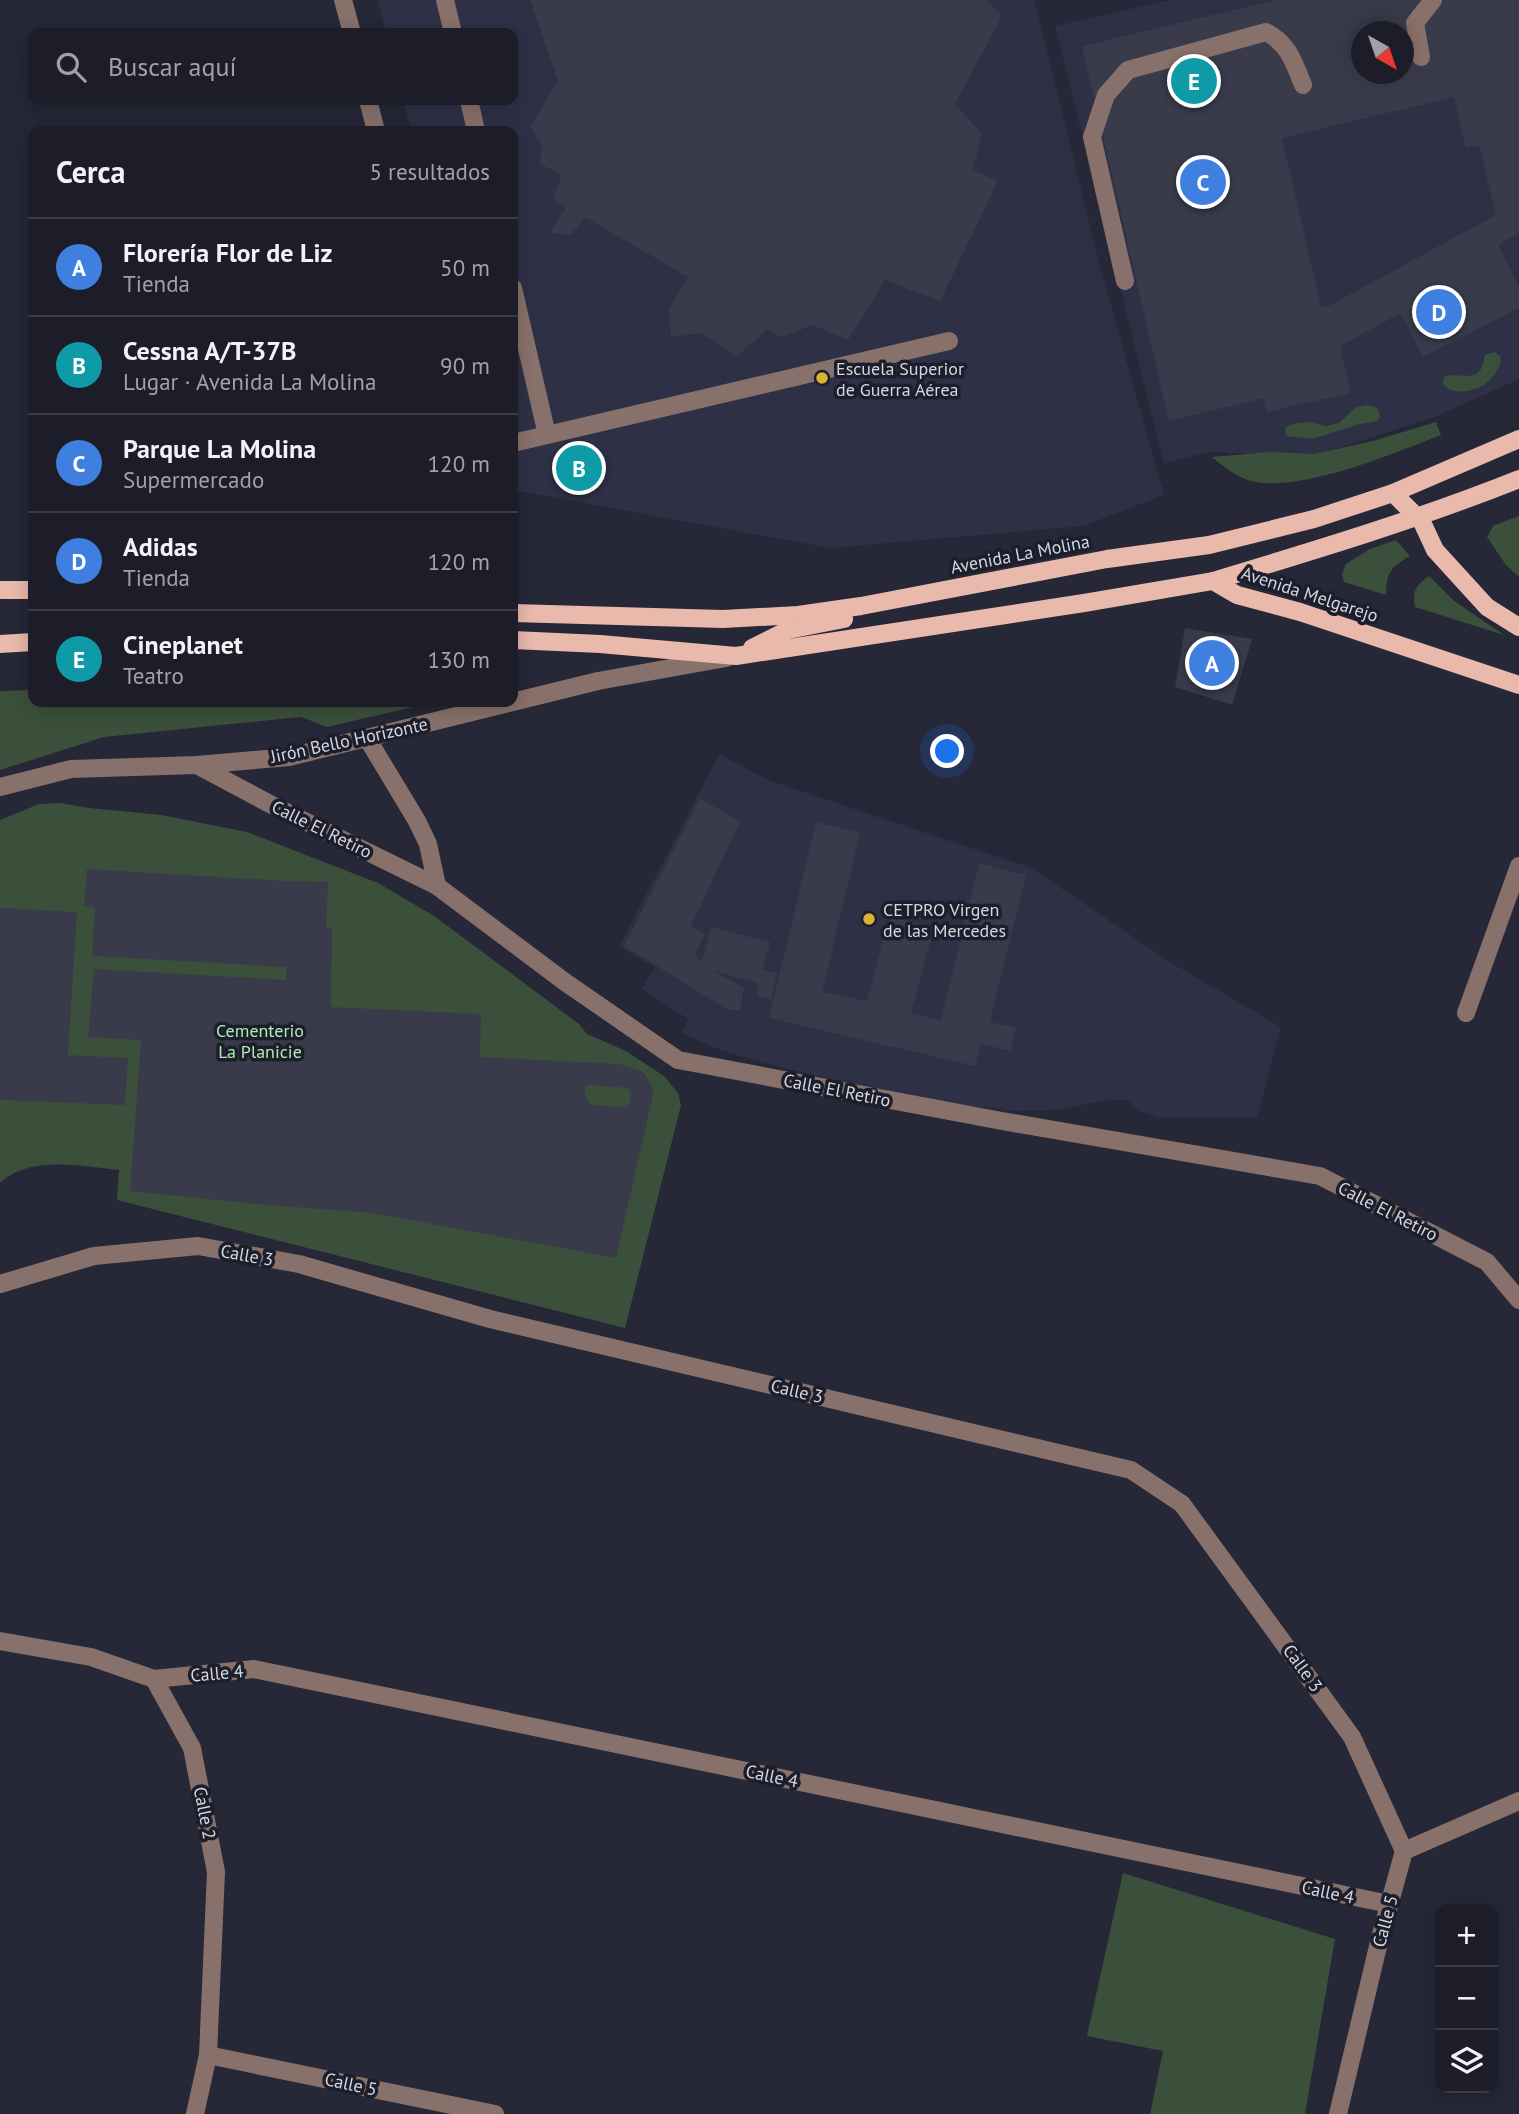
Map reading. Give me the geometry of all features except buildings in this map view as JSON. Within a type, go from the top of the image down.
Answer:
[{"type":"main road","name":"Avenida La Molina","points":[[518,613],[723,619],[798,615],[861,606],[1107,559],[1209,545],[1314,519],[1393,493],[1519,439]]},
{"type":"main road","points":[[1213,581],[1347,541],[1519,479]]},
{"type":"main road","points":[[1393,493],[1422,522],[1436,550],[1487,607],[1519,627]]},
{"type":"main road","points":[[518,640],[600,644],[736,656],[788,630],[1005,590],[1030,574]]},
{"type":"main road","name":"Avenida Melgarejo","points":[[736,656],[1213,581],[1237,596],[1300,612],[1519,685]]},
{"type":"main road","points":[[0,590],[28,590]]},
{"type":"main road","points":[[0,643],[28,642]]},
{"type":"street","points":[[343,0],[351,28]]},
{"type":"street","points":[[445,0],[452,28]]},
{"type":"street","points":[[1421,57],[1415,23],[1433,0]]},
{"type":"street","points":[[1125,281],[1092,137],[1107,95],[1128,70],[1266,32],[1280,39],[1296,66],[1303,85]]},
{"type":"street","points":[[369,105],[375,126]]},
{"type":"street","points":[[469,105],[475,126]]},
{"type":"street","points":[[518,310],[547,435]]},
{"type":"street","points":[[518,442],[948,341]]},
{"type":"street","name":"Jirón Bello Horizonte","points":[[518,701],[598,681],[736,656]]},
{"type":"street","name":"Jirón Bello Horizonte","points":[[0,787],[71,769],[197,765],[289,757],[493,707]]},
{"type":"street","points":[[367,738],[428,844],[437,886]]},
{"type":"street","name":"Calle El Retiro","points":[[197,765],[437,886],[565,982],[678,1060],[1003,1121],[1320,1176],[1487,1262],[1519,1300]]},
{"type":"street","points":[[1466,1013],[1519,866]]},
{"type":"street","name":"Calle 3","points":[[0,1284],[94,1256],[198,1246],[299,1264],[489,1319],[1130,1470],[1182,1504],[1352,1737],[1404,1851]]},
{"type":"street","points":[[0,1642],[91,1657],[154,1679]]},
{"type":"street","name":"Calle 4","points":[[154,1679],[254,1670],[1389,1904]]},
{"type":"street","name":"Calle 2","points":[[154,1679],[192,1748],[216,1872],[208,2055],[195,2114]]},
{"type":"street","points":[[1404,1851],[1519,1801]]},
{"type":"street","name":"Calle 5","points":[[1338,2114],[1404,1851]]},
{"type":"street","name":"Calle 5","points":[[208,2055],[495,2114]]},
{"type":"shaded area","name":"Escuela Superior de Guerra Aérea","points":[[378,0],[1034,0],[1100,266],[1164,495],[1083,526],[830,548],[518,491],[518,126],[410,126],[404,105],[518,105],[518,28],[385,28]]},
{"type":"shaded area","points":[[1170,0],[1519,0],[1519,379],[1435,417],[1313,456],[1208,452],[1164,463],[1055,26]]},
{"type":"shaded area","name":"CETPRO Virgen de las Mercedes","points":[[719,754],[770,781],[1031,868],[1175,965],[1281,1027],[1257,1118],[1159,1118],[1139,1111],[1127,1100],[1101,1101],[1059,1110],[1019,1111],[917,1100],[764,1063],[715,1048],[682,1033],[688,1019],[642,989],[655,967],[619,947]]},
{"type":"green space","points":[[1494,352],[1500,356],[1501,362],[1493,377],[1484,385],[1459,391],[1443,384],[1444,377],[1470,376],[1479,372],[1485,355]]},
{"type":"green space","points":[[1368,405],[1377,408],[1380,416],[1378,421],[1312,439],[1287,436],[1285,432],[1286,427],[1296,423],[1311,422],[1326,426],[1339,423],[1356,407]]},
{"type":"green space","points":[[1436,422],[1441,435],[1345,470],[1292,482],[1248,480],[1212,457],[1270,452],[1314,454],[1373,441]]},
{"type":"green space","points":[[1519,516],[1519,577],[1506,565],[1487,537],[1493,526]]},
{"type":"green space","points":[[1396,540],[1410,556],[1391,571],[1386,595],[1344,582],[1342,574],[1346,564],[1370,549]]},
{"type":"green space","points":[[1429,576],[1453,600],[1504,635],[1415,607],[1416,589]]},
{"type":"green space","points":[[28,690],[28,707],[413,707],[327,727],[301,717],[104,737],[0,770],[0,691]]},
{"type":"green space","name":"Cementerio La Planicie","points":[[60,803],[161,815],[247,832],[378,883],[434,916],[579,1024],[587,1034],[626,1051],[664,1076],[678,1093],[681,1105],[625,1328],[117,1200],[119,1170],[56,1164],[26,1169],[12,1174],[0,1183],[0,820],[39,804]]},
{"type":"green space","points":[[1123,1873],[1335,1939],[1305,2114],[1150,2114],[1163,2051],[1087,2036]]},
{"type":"place","name":"Cineplanet","points":[[1194,81]]},
{"type":"place","name":"Parque La Molina","points":[[1203,182]]},
{"type":"place","name":"Adidas","points":[[1439,312]]},
{"type":"place","name":"Escuela Superior de Guerra Aérea","points":[[822,378]]},
{"type":"place","name":"Cessna A/T-37B","points":[[579,468]]},
{"type":"place","name":"Florería Flor de Liz","points":[[1212,663]]},
{"type":"place","name":"CETPRO Virgen de las Mercedes","points":[[869,919]]}]
